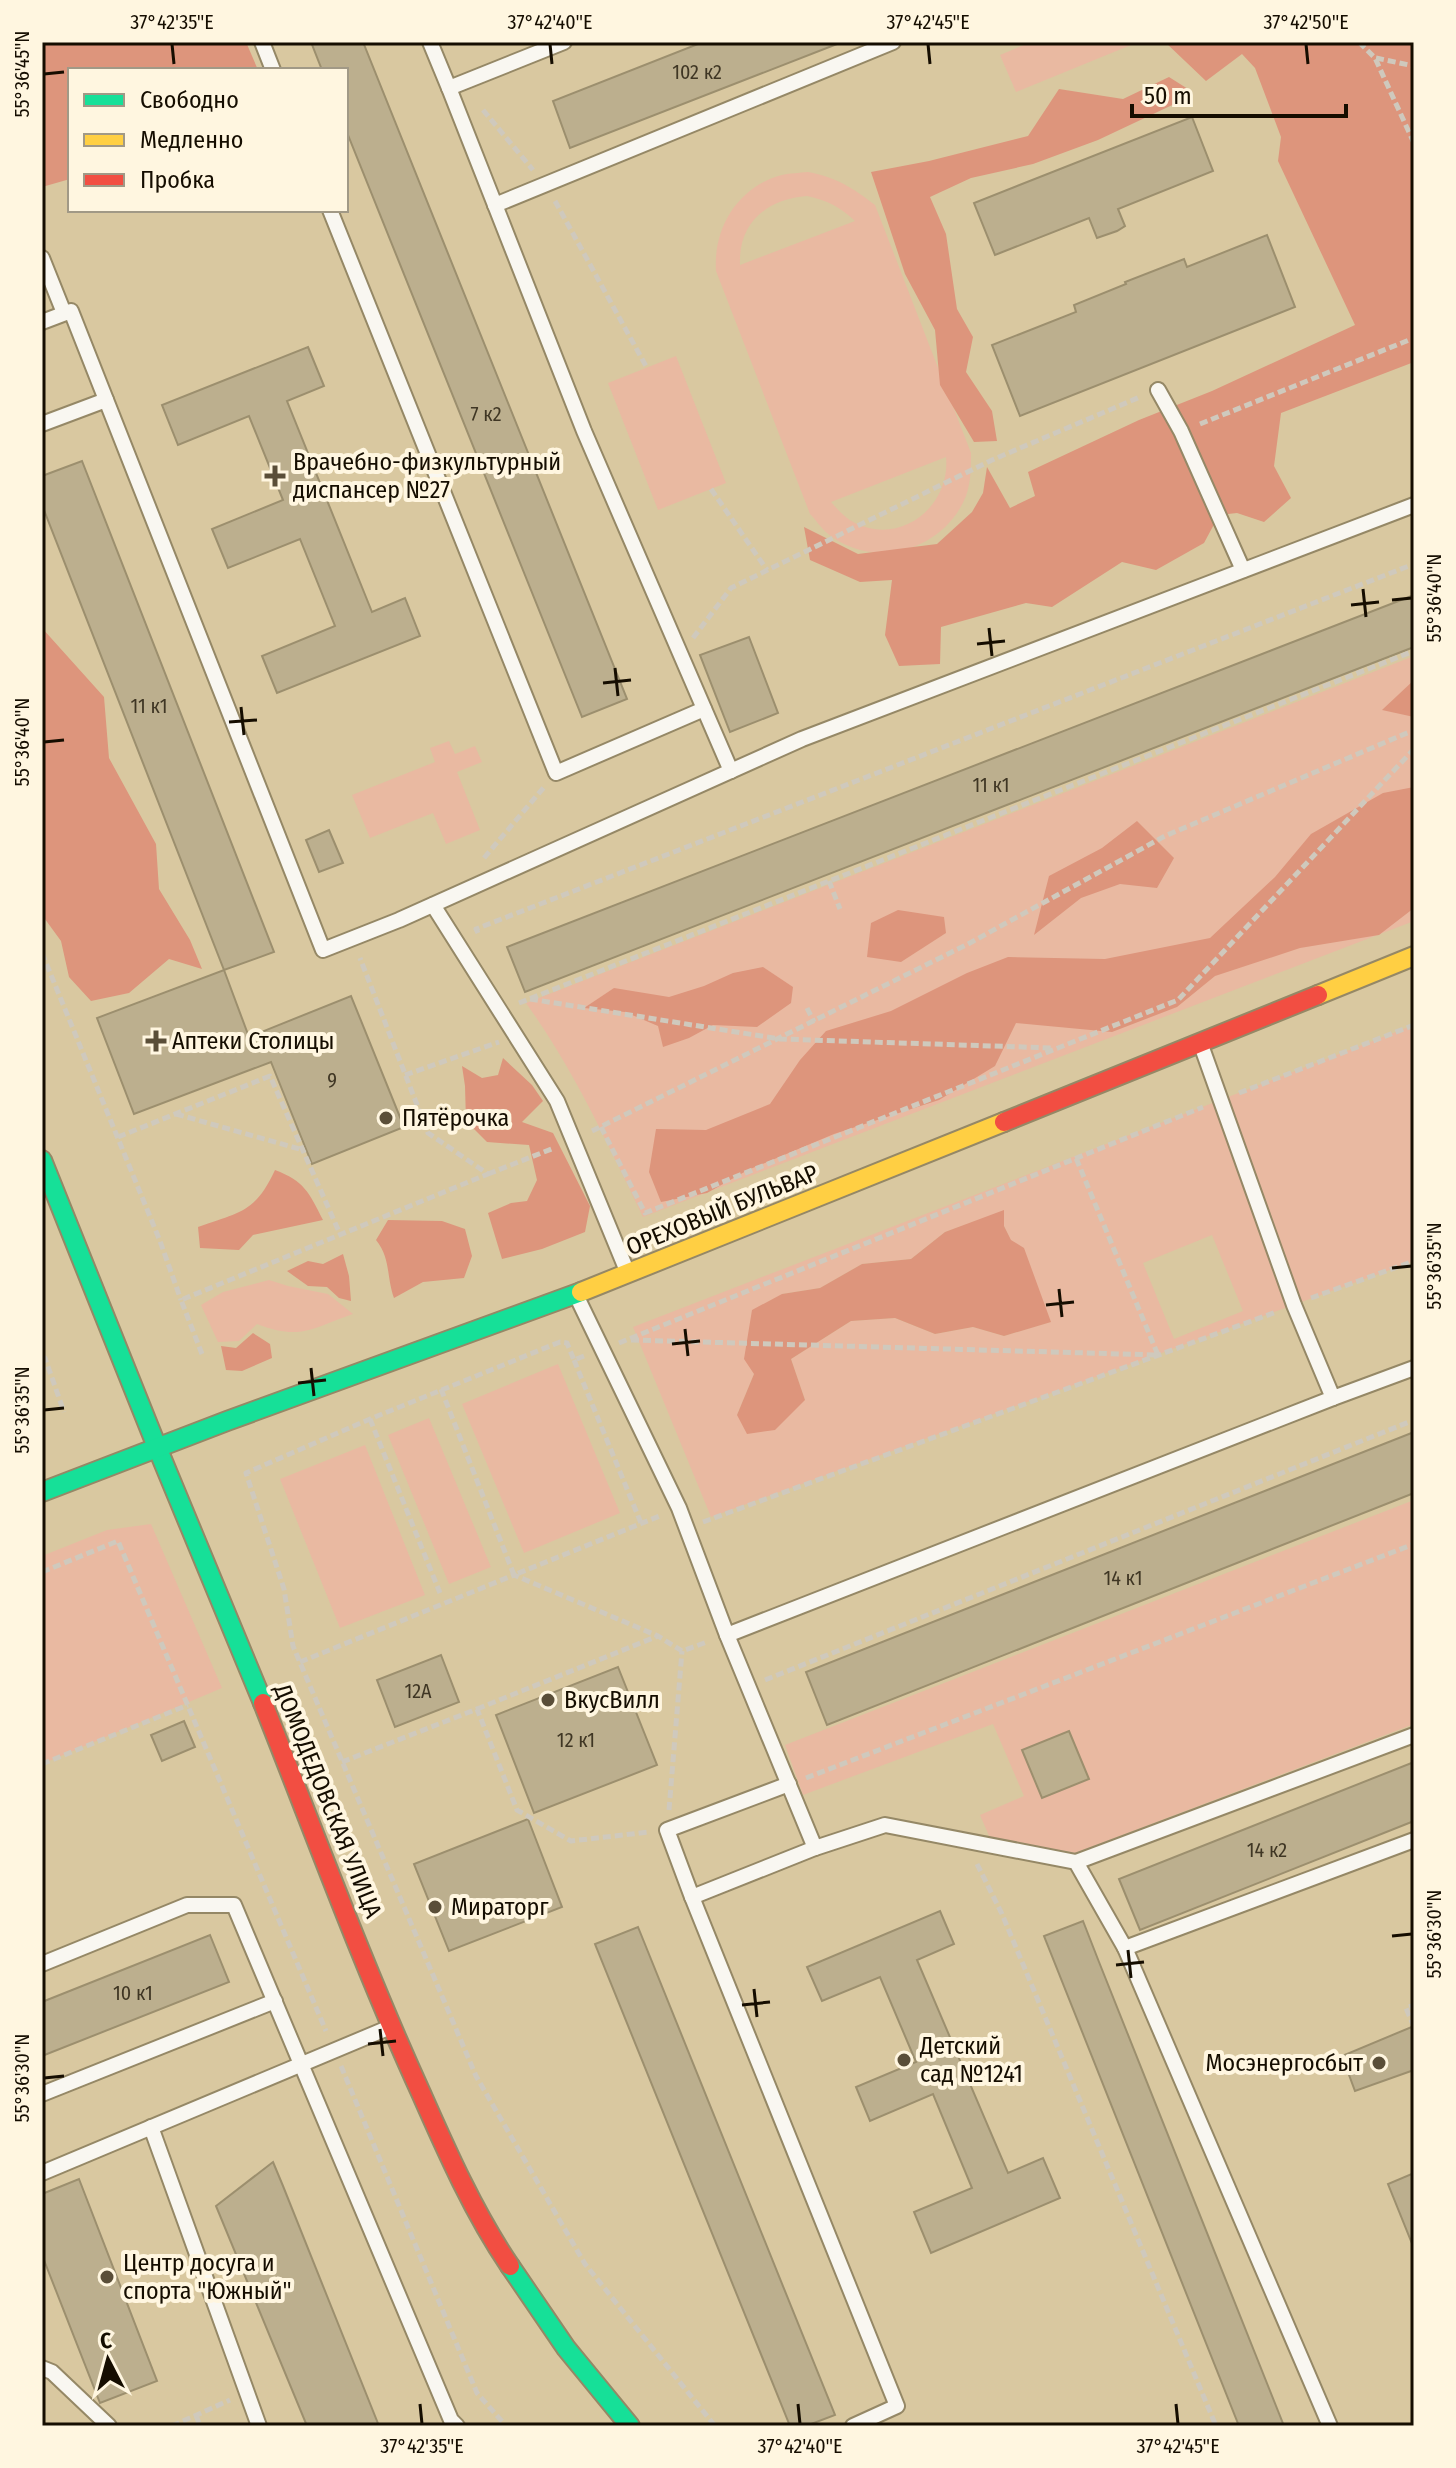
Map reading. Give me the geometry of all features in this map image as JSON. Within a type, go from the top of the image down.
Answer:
[{"type":"main road","name":"ОРЕХОВЫЙ БУЛЬВАР","points":[[42,1492],[628,1275],[1414,956]]},
{"type":"main road","name":"ДОМОДЕДОВСКАЯ УЛИЦА","points":[[42,1160],[245,1657],[391,2027],[446,2149],[503,2256],[566,2348],[630,2426]]},
{"type":"lane","points":[[262,42],[272,68]]},
{"type":"lane","points":[[430,42],[454,86],[495,205],[584,431],[731,771]]},
{"type":"lane","points":[[454,86],[564,42]]},
{"type":"lane","points":[[495,205],[893,42]]},
{"type":"lane","points":[[331,212],[556,773],[704,709]]},
{"type":"lane","points":[[43,264],[64,313]]},
{"type":"lane","points":[[42,322],[71,311],[323,950],[433,905],[802,739],[1008,655],[1243,570],[1311,537],[1414,505]]},
{"type":"lane","points":[[1158,390],[1181,431],[1243,570]]},
{"type":"lane","points":[[42,424],[106,400]]},
{"type":"lane","points":[[433,905],[557,1101],[628,1275]]},
{"type":"lane","points":[[1200,1042],[1294,1305],[1333,1398]]},
{"type":"lane","points":[[576,1295],[679,1508],[727,1635],[815,1848]]},
{"type":"lane","points":[[727,1635],[1414,1368]]},
{"type":"lane","points":[[692,1897],[815,1848],[885,1825],[1076,1862],[1414,1735]]},
{"type":"lane","points":[[789,1784],[667,1830],[897,2406],[853,2426]]},
{"type":"lane","points":[[1125,1948],[1414,1840]]},
{"type":"lane","points":[[1076,1862],[1125,1948],[1330,2426]]},
{"type":"lane","points":[[42,1964],[187,1905],[234,1905],[451,2420],[457,2426]]},
{"type":"lane","points":[[42,2094],[275,2001]]},
{"type":"lane","points":[[42,2173],[391,2027]]},
{"type":"lane","points":[[151,2127],[259,2426]]},
{"type":"lane","points":[[42,2387],[47,2370],[109,2426]]},
{"type":"path","points":[[1359,42],[1375,58],[1414,143]]},
{"type":"path","points":[[1375,58],[1414,66]]},
{"type":"path","points":[[454,86],[546,185],[647,368]]},
{"type":"path","points":[[1181,431],[1414,338]]},
{"type":"path","points":[[680,654],[731,588],[992,460],[1158,390]]},
{"type":"path","points":[[711,489],[767,570]]},
{"type":"path","points":[[482,942],[476,929],[1414,564]]},
{"type":"path","points":[[500,1011],[1414,651]]},
{"type":"path","points":[[181,1300],[574,1140],[968,944],[1165,836],[1414,730]]},
{"type":"path","points":[[601,1127],[645,1213],[1178,1000],[1414,749]]},
{"type":"path","points":[[481,862],[556,773]]},
{"type":"path","points":[[829,881],[840,909]]},
{"type":"path","points":[[353,938],[428,1133],[488,1174]]},
{"type":"path","points":[[42,953],[160,1241],[202,1354]]},
{"type":"path","points":[[529,999],[780,1039],[1056,1048]]},
{"type":"path","points":[[807,1008],[814,1022]]},
{"type":"path","points":[[574,1360],[1414,1025]]},
{"type":"path","points":[[405,1075],[516,1036]]},
{"type":"path","points":[[118,1137],[270,1076],[340,1234]]},
{"type":"path","points":[[175,1114],[303,1150]]},
{"type":"path","points":[[1076,1158],[1158,1355]]},
{"type":"path","points":[[687,1528],[1414,1261]]},
{"type":"path","points":[[626,1340],[1158,1355]]},
{"type":"path","points":[[641,1523],[567,1343],[560,1342],[441,1389],[246,1473],[284,1589],[293,1646],[476,2076],[585,2264],[715,2426]]},
{"type":"path","points":[[42,1351],[64,1412]]},
{"type":"path","points":[[441,1389],[514,1575],[658,1636],[682,1651]]},
{"type":"path","points":[[370,1419],[440,1593]]},
{"type":"path","points":[[749,1687],[1414,1420]]},
{"type":"path","points":[[300,1662],[679,1508]]},
{"type":"path","points":[[42,1572],[118,1541],[477,2393],[506,2426]]},
{"type":"path","points":[[789,1784],[1414,1544]]},
{"type":"path","points":[[682,1651],[727,1635]]},
{"type":"path","points":[[342,1762],[658,1636]]},
{"type":"path","points":[[477,1709],[517,1810],[571,1841],[667,1830],[682,1651]]},
{"type":"path","points":[[42,1764],[188,1705]]},
{"type":"path","points":[[966,1841],[1002,1914],[1216,2426]]},
{"type":"path","points":[[1414,2005],[1406,2008],[1414,2027]]},
{"type":"path","points":[[172,2426],[247,2392]]},
{"type":"path","points":[[196,2415],[200,2426]]},
{"type":"shaded area","points":[[42,42],[246,42],[257,68],[68,68],[68,180],[42,187]]},
{"type":"shaded area","points":[[1031,42],[1136,43],[1016,92],[1000,55]]},
{"type":"shaded area","points":[[1165,42],[1414,42],[1414,362],[1281,413],[1274,466],[1291,498],[1264,522],[1237,513],[1219,515],[1204,543],[1156,570],[1122,562],[1052,607],[1026,603],[941,627],[940,664],[899,666],[885,635],[892,580],[860,582],[810,560],[804,527],[858,554],[937,544],[972,512],[983,493],[987,467],[1010,508],[1035,496],[1028,472],[1355,325],[1278,161],[1281,137],[1255,68],[1242,54],[1206,81]]},
{"type":"shaded area","points":[[1169,77],[1188,89],[1185,99],[1098,140],[1033,164],[971,178],[930,197],[946,234],[957,309],[973,337],[966,372],[992,411],[997,441],[974,442],[940,385],[935,330],[905,274],[871,172],[1028,136],[1059,89],[1123,99]]},
{"type":"shaded area","points":[[808,172],[836,180],[875,205],[971,453],[968,491],[956,515],[924,542],[906,549],[865,551],[845,545],[827,533],[810,514],[716,271],[716,255],[724,224],[741,199],[767,180],[785,174]],"holes":[[[807,196],[833,205],[855,221],[740,265],[744,237],[758,216],[779,202]],[[946,457],[945,475],[932,505],[920,517],[905,525],[872,529],[851,521],[831,502]]]},
{"type":"shaded area","points":[[676,356],[726,483],[658,510],[608,383]]},
{"type":"shaded area","points":[[42,628],[104,697],[109,758],[156,844],[159,889],[190,940],[202,969],[169,959],[129,993],[91,1001],[69,977],[61,941],[42,915]]},
{"type":"shaded area","points":[[1414,656],[1414,921],[643,1217],[575,1081],[526,1003]]},
{"type":"shaded area","points":[[1414,680],[1414,717],[1382,710]]},
{"type":"shaded area","points":[[449,741],[455,754],[475,746],[482,762],[457,772],[480,830],[446,844],[433,813],[370,838],[352,795],[435,762],[430,748]]},
{"type":"shaded area","points":[[1414,787],[1414,908],[1379,935],[1300,948],[1215,976],[1177,1007],[1112,1032],[1016,1023],[995,1066],[939,1100],[834,1134],[748,1170],[707,1193],[661,1202],[649,1172],[656,1129],[706,1130],[770,1104],[800,1060],[826,1031],[891,1011],[967,973],[1008,957],[1105,959],[1210,938],[1275,877],[1311,834],[1383,793]]},
{"type":"shaded area","points":[[1137,821],[1174,858],[1157,888],[1120,884],[1081,898],[1034,935],[1049,876],[1102,848]]},
{"type":"shaded area","points":[[898,910],[944,917],[946,933],[901,962],[867,957],[871,923]]},
{"type":"shaded area","points":[[763,967],[793,987],[791,1003],[757,1027],[713,1025],[663,1047],[658,1026],[625,1012],[584,1008],[614,988],[669,997],[733,973]]},
{"type":"shaded area","points":[[1414,1025],[1414,1261],[711,1517],[633,1327]],"holes":[[[1004,1211],[1004,1226],[1050,1322],[1004,1336],[973,1327],[935,1334],[895,1318],[851,1321],[791,1359],[805,1400],[737,1415],[782,1294],[820,1288],[862,1264],[911,1259],[945,1232]],[[1212,1235],[1243,1311],[1174,1339],[1143,1263]]]},
{"type":"shaded area","points":[[503,1058],[532,1085],[543,1101],[522,1122],[553,1133],[590,1206],[585,1232],[542,1249],[502,1259],[488,1213],[511,1203],[527,1201],[537,1180],[529,1145],[487,1142],[466,1121],[462,1066],[482,1078],[498,1075]]},
{"type":"shaded area","points":[[275,1170],[305,1189],[323,1220],[253,1235],[239,1250],[200,1248],[198,1227],[245,1209],[260,1195]]},
{"type":"shaded area","points":[[1004,1210],[1004,1226],[1011,1240],[1024,1248],[1051,1322],[1004,1336],[973,1327],[935,1334],[895,1318],[851,1321],[791,1359],[805,1400],[775,1430],[747,1434],[737,1415],[754,1374],[744,1359],[752,1310],[782,1294],[820,1288],[862,1264],[911,1259],[945,1232]]},
{"type":"shaded area","points":[[388,1220],[442,1221],[465,1229],[472,1256],[464,1278],[423,1282],[394,1298],[386,1261],[376,1240]]},
{"type":"shaded area","points":[[343,1254],[351,1301],[339,1298],[327,1287],[308,1286],[287,1271],[308,1261],[323,1264]]},
{"type":"shaded area","points":[[269,1280],[328,1294],[353,1314],[306,1331],[285,1332],[257,1324],[239,1341],[218,1342],[201,1305],[223,1292]]},
{"type":"shaded area","points":[[253,1333],[270,1344],[272,1358],[242,1371],[226,1370],[221,1346],[236,1348]]},
{"type":"shaded area","points":[[558,1364],[620,1513],[524,1553],[462,1404]]},
{"type":"shaded area","points":[[429,1418],[491,1567],[449,1584],[388,1435]]},
{"type":"shaded area","points":[[365,1445],[425,1595],[340,1628],[280,1479]]},
{"type":"shaded area","points":[[1414,1500],[1414,1724],[1075,1853],[990,1838],[980,1815],[1024,1796],[993,1724],[803,1795],[785,1745]]},
{"type":"shaded area","points":[[151,1524],[222,1688],[42,1764],[42,1556],[107,1530]]},
{"type":"building","points":[[311,42],[363,42],[627,699],[582,717],[348,135],[348,68],[321,68]]},
{"type":"building","points":[[703,42],[837,44],[570,148],[553,101]]},
{"type":"building","points":[[1192,117],[1213,171],[1118,209],[1125,226],[1117,231],[1097,238],[1089,218],[995,255],[974,203]]},
{"type":"building","points":[[1267,235],[1295,307],[1020,416],[992,345],[1076,312],[1074,305],[1125,282],[1184,259],[1187,267]]},
{"type":"building","points":[[308,347],[324,386],[287,401],[372,612],[405,598],[420,636],[277,693],[262,656],[335,626],[300,539],[228,568],[212,529],[283,500],[249,416],[178,445],[162,405]]},
{"type":"building","points":[[82,461],[274,952],[224,970],[42,505],[42,476]]},
{"type":"building","points":[[1414,595],[1414,647],[525,992],[507,947]]},
{"type":"building","points":[[749,637],[778,713],[730,732],[700,655]]},
{"type":"building","points":[[329,830],[343,863],[319,872],[306,840]]},
{"type":"building","points":[[224,970],[249,1037],[351,996],[404,1127],[312,1164],[271,1062],[134,1114],[97,1018]]},
{"type":"building","points":[[1414,1432],[1414,1493],[827,1725],[806,1672]]},
{"type":"building","points":[[441,1655],[459,1702],[395,1727],[377,1680]]},
{"type":"building","points":[[618,1667],[657,1765],[534,1813],[496,1715]]},
{"type":"building","points":[[184,1721],[195,1747],[162,1761],[151,1735]]},
{"type":"building","points":[[1069,1731],[1089,1779],[1042,1798],[1022,1750]]},
{"type":"building","points":[[1414,1762],[1414,1821],[1140,1930],[1119,1879]]},
{"type":"building","points":[[528,1819],[562,1907],[449,1951],[414,1864]]},
{"type":"building","points":[[940,1911],[954,1944],[917,1960],[1008,2173],[1043,2158],[1060,2198],[931,2253],[914,2212],[972,2188],[933,2094],[870,2121],[856,2087],[916,2062],[880,1977],[822,2001],[807,1967]]},
{"type":"building","points":[[1083,1921],[1284,2426],[1239,2426],[1044,1936]]},
{"type":"building","points":[[638,1927],[835,2415],[806,2426],[790,2426],[595,1944]]},
{"type":"building","points":[[210,1935],[229,1982],[42,2056],[42,2002]]},
{"type":"building","name":"Мосэнергосбыт","points":[[1414,2026],[1414,2070],[1355,2091],[1342,2056]]},
{"type":"building","points":[[273,2162],[379,2426],[307,2426],[216,2206]]},
{"type":"building","points":[[1414,2173],[1414,2246],[1413,2246],[1388,2184]]},
{"type":"building","points":[[79,2179],[157,2381],[100,2403],[42,2255],[42,2194]]},
{"type":"traffic: fast","points":[[42,1160],[263,1703]]},
{"type":"traffic: fast","points":[[42,1492],[581,1292]]},
{"type":"traffic: fast","points":[[510,2266],[566,2348],[630,2426]]},
{"type":"traffic: slow","points":[[1318,995],[1414,956]]},
{"type":"traffic: slow","points":[[581,1292],[1004,1122]]},
{"type":"traffic: jam","points":[[1004,1122],[1318,995]]},
{"type":"traffic: jam","points":[[263,1703],[400,2045],[462,2182],[510,2266]]},
{"type":"place","name":"Врачебно-физкультурный диспансер №27","points":[[275,476]]},
{"type":"place","name":"Аптеки Столицы","points":[[156,1041]]},
{"type":"place","name":"Пятёрочка","points":[[386,1118]]},
{"type":"place","name":"ВкусВилл","points":[[548,1700]]},
{"type":"place","name":"Мираторг","points":[[435,1907]]},
{"type":"place","name":"Детский сад №1241","points":[[904,2060]]},
{"type":"place","name":"Мосэнергосбыт","points":[[1379,2063]]},
{"type":"place","name":"Центр досуга и спорта \"Южный\"","points":[[107,2277]]}]
